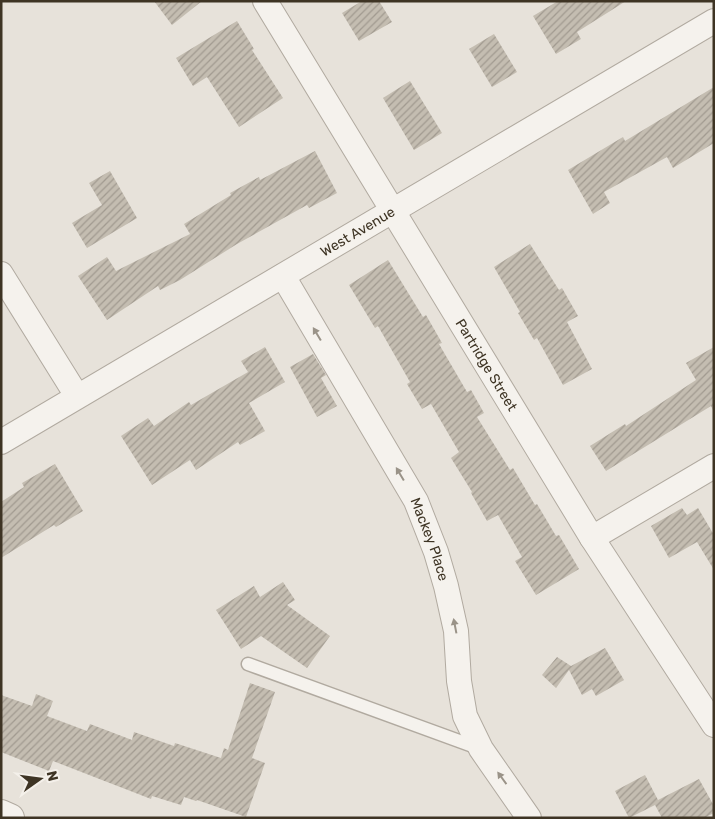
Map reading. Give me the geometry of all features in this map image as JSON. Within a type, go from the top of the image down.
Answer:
[{"type":"street","name":"Partridge Street","points":[[265,1],[592,538],[714,725]]},
{"type":"street","name":"West Avenue","points":[[1,442],[714,20]]},
{"type":"street","points":[[1,274],[77,396]]},
{"type":"street","name":"Mackey Place","points":[[283,276],[416,502],[436,552],[446,586],[456,631],[459,680],[465,716],[481,749],[529,818]]},
{"type":"street","points":[[592,538],[714,466]]},
{"type":"street","points":[[1,814],[10,818]]},
{"type":"lane","points":[[248,664],[481,749]]},
{"type":"building","points":[[154,1],[202,1],[172,25]]},
{"type":"building","points":[[362,1],[379,1],[392,22],[359,41],[342,13]]},
{"type":"building","points":[[558,1],[626,1],[577,32],[581,39],[556,54],[533,16]]},
{"type":"building","points":[[237,21],[254,49],[252,50],[283,98],[239,127],[207,77],[193,86],[176,58]]},
{"type":"building","points":[[494,34],[517,72],[492,87],[469,49]]},
{"type":"building","points":[[410,81],[442,133],[414,150],[383,98]]},
{"type":"building","points":[[714,87],[714,143],[673,168],[667,157],[604,192],[610,203],[593,214],[568,170],[623,137],[625,141]]},
{"type":"building","points":[[315,151],[337,193],[309,208],[307,205],[237,244],[180,280],[160,290],[158,286],[107,320],[78,276],[107,257],[116,271],[190,234],[184,224],[231,195],[230,193],[259,177],[260,180]]},
{"type":"building","points":[[110,171],[137,218],[87,248],[72,223],[102,205],[89,183]]},
{"type":"building","points":[[530,244],[559,290],[562,288],[578,316],[567,322],[592,369],[563,385],[537,338],[534,340],[518,313],[520,312],[494,267]]},
{"type":"building","points":[[388,260],[423,317],[426,315],[442,343],[439,344],[467,392],[471,390],[484,413],[477,417],[510,470],[513,468],[556,536],[559,535],[579,569],[536,595],[515,561],[522,557],[498,515],[487,521],[451,458],[459,452],[431,404],[422,409],[407,384],[410,382],[378,326],[375,328],[349,285]]},
{"type":"building","points":[[265,347],[285,382],[249,403],[265,431],[240,445],[238,442],[196,470],[190,460],[152,485],[121,436],[148,418],[154,426],[189,402],[191,405],[248,372],[241,361]]},
{"type":"building","points":[[714,347],[714,412],[711,406],[606,471],[590,446],[625,424],[626,426],[696,380],[686,363]]},
{"type":"building","points":[[313,354],[326,375],[321,378],[337,406],[317,417],[290,367]]},
{"type":"building","points":[[55,464],[83,511],[56,527],[54,525],[1,558],[1,502],[24,487],[22,483]]},
{"type":"building","points":[[682,508],[687,515],[698,508],[714,535],[714,570],[697,542],[669,558],[651,526]]},
{"type":"building","points":[[283,582],[295,600],[287,605],[330,636],[307,668],[261,636],[241,649],[216,610],[254,586],[260,597]]},
{"type":"building","points":[[605,648],[624,680],[596,696],[592,689],[582,695],[569,670],[556,688],[542,675],[557,657],[571,666]]},
{"type":"building","points":[[250,683],[275,692],[252,758],[265,763],[246,817],[184,797],[181,805],[152,796],[151,799],[53,761],[49,771],[1,752],[1,695],[32,706],[36,694],[53,701],[47,716],[87,731],[90,724],[132,740],[134,732],[174,746],[175,743],[221,758],[224,748],[228,750]]},
{"type":"building","points":[[645,775],[658,800],[699,779],[714,806],[714,813],[704,818],[662,818],[655,805],[629,818],[615,791]]}]
